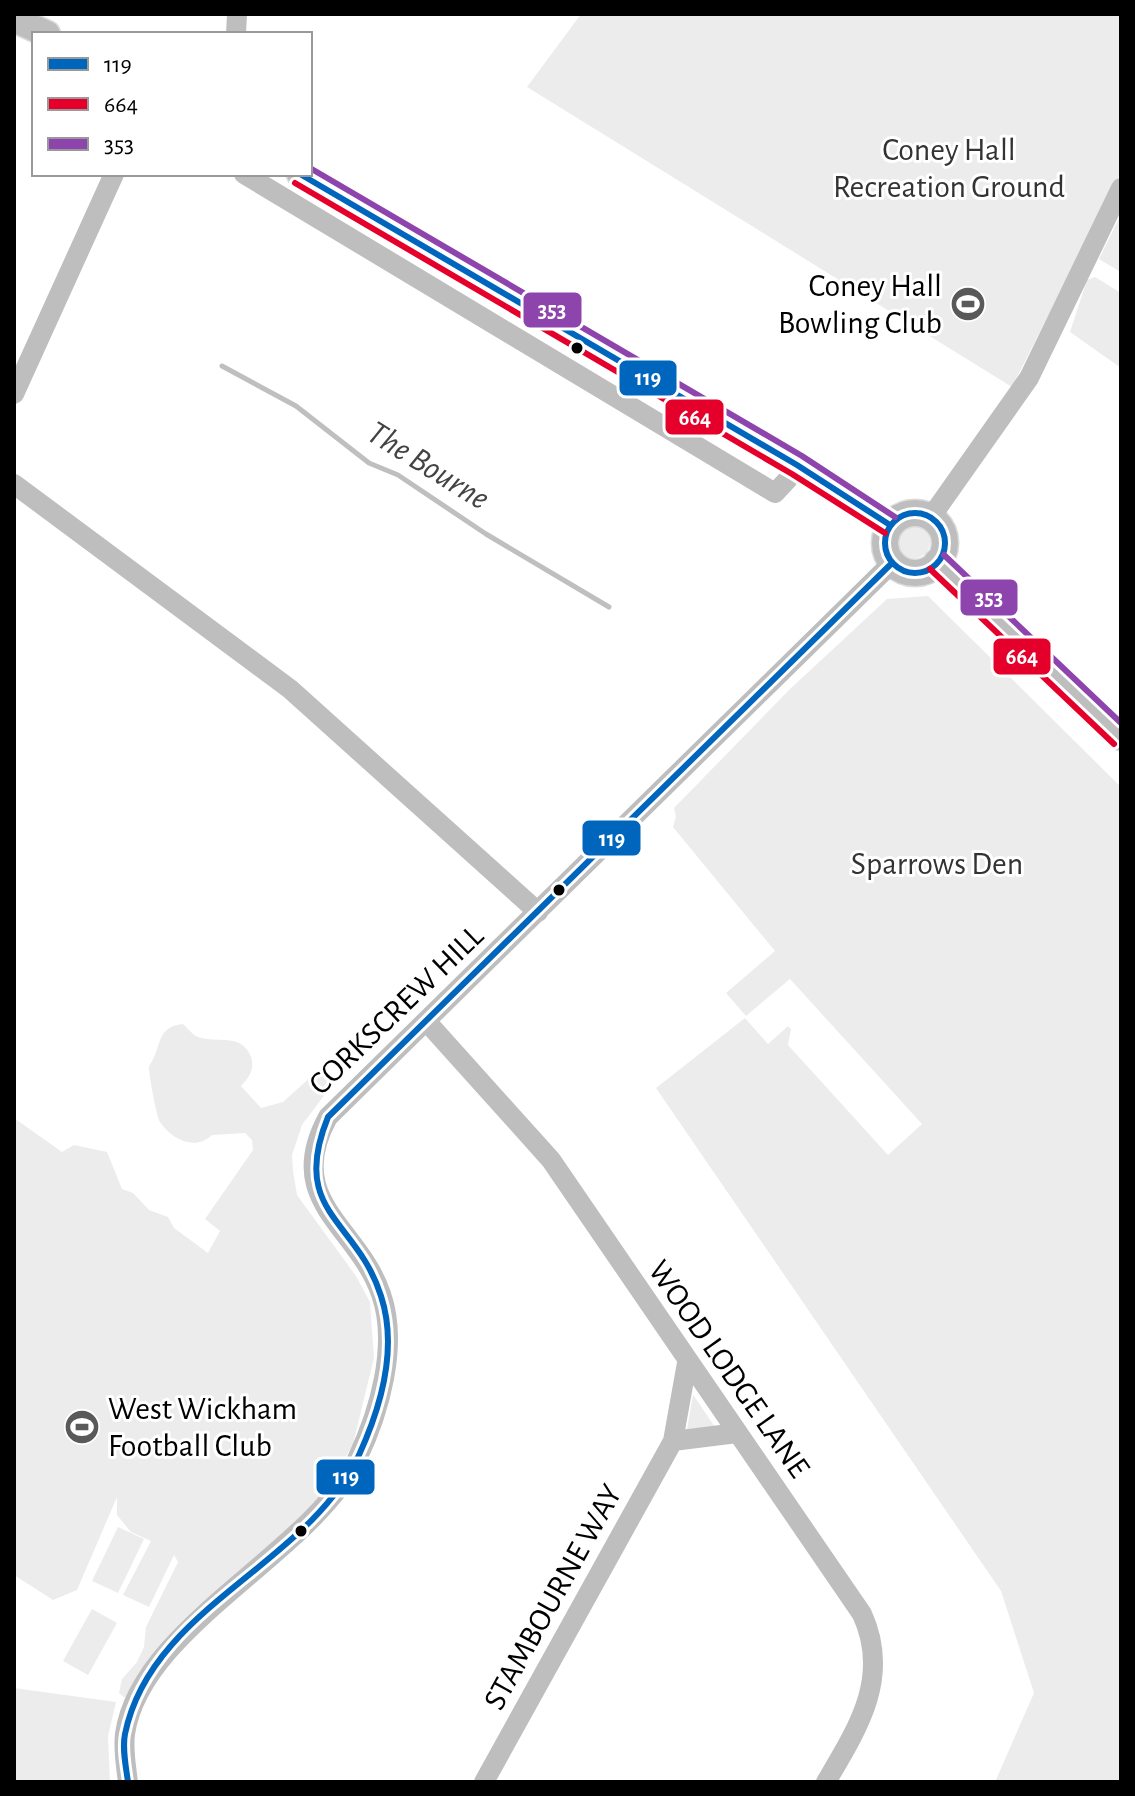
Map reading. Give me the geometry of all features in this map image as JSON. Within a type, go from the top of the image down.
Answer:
[{"type":"main road","points":[[14,19],[43,32]]},
{"type":"main road","points":[[303,176],[797,465],[890,525]]},
{"type":"main road","points":[[908,513],[931,517],[944,539],[937,562],[919,573],[910,573],[892,563],[885,544],[890,525],[908,513]]},
{"type":"main road","points":[[937,562],[1121,737]]},
{"type":"street","points":[[14,394],[113,176]]},
{"type":"street","points":[[247,176],[775,493],[788,479]]},
{"type":"street","points":[[931,517],[1029,378],[1121,188]]},
{"type":"street","points":[[14,484],[290,689],[538,912]]},
{"type":"street","name":"CORKSCREW HILL","points":[[128,1782],[125,1733],[136,1703],[155,1671],[187,1632],[324,1506],[350,1473],[364,1444],[380,1389],[387,1342],[386,1311],[371,1273],[321,1203],[314,1178],[314,1153],[319,1134],[333,1109],[427,1022],[892,563]]},
{"type":"street","name":"WOOD LODGE LANE","points":[[427,1022],[536,1141],[862,1614],[873,1645],[875,1672],[868,1703],[826,1782]]},
{"type":"street","name":"STAMBOURNE WAY","points":[[484,1782],[673,1441],[681,1414],[687,1363]]},
{"type":"street","points":[[673,1441],[737,1433]]},
{"type":"green space","name":"Coney Hall Recreation Ground","points":[[581,14],[1121,14],[1121,172],[1012,387],[527,87]]},
{"type":"green space","points":[[1121,214],[1121,268],[1119,271],[1099,259]]},
{"type":"green space","points":[[1095,277],[1121,293],[1121,368],[1070,332],[1087,280]]},
{"type":"green space","points":[[914,526],[925,531],[930,542],[925,553],[914,558],[903,553],[898,542],[903,531]]},
{"type":"green space","name":"Sparrows Den","points":[[928,596],[1121,787],[1121,1782],[995,1782],[1034,1693],[1001,1591],[656,1088],[745,1018],[768,1044],[788,1026],[791,1029],[788,1045],[888,1155],[922,1124],[790,979],[746,1016],[726,993],[775,951],[673,827],[676,817],[674,808],[789,690],[887,599]]},
{"type":"green space","points":[[183,1024],[198,1037],[228,1040],[247,1049],[252,1070],[241,1086],[261,1108],[283,1102],[314,1074],[325,1075],[331,1080],[332,1085],[302,1125],[292,1155],[293,1171],[297,1195],[356,1276],[370,1302],[374,1358],[353,1444],[324,1495],[125,1698],[119,1693],[122,1679],[137,1662],[144,1647],[146,1627],[178,1562],[174,1555],[149,1607],[123,1595],[151,1541],[131,1532],[117,1515],[117,1497],[77,1590],[53,1600],[14,1575],[14,1118],[62,1152],[74,1145],[107,1152],[122,1189],[133,1193],[149,1210],[168,1217],[174,1228],[208,1253],[220,1231],[205,1219],[253,1150],[252,1140],[245,1133],[212,1135],[191,1143],[171,1134],[160,1122],[149,1066],[163,1034]]},
{"type":"green space","points":[[694,1396],[715,1427],[687,1429]]},
{"type":"green space","points":[[118,1527],[144,1539],[118,1593],[92,1581]]},
{"type":"green space","points":[[92,1609],[117,1623],[88,1675],[63,1661]]},
{"type":"green space","points":[[14,1688],[116,1702],[108,1736],[110,1782],[14,1782]]},
{"type":"waterway","name":"The Bourne","points":[[222,366],[296,406],[369,463],[398,475],[486,534],[609,607]]},
{"type":"transit line","name":"353","points":[[312,169],[802,456],[895,517]]},
{"type":"transit line","name":"119","points":[[303,176],[797,465],[890,525]]},
{"type":"transit line","name":"664","points":[[295,183],[792,474],[885,533]]},
{"type":"transit line","name":"119","points":[[915,513],[926,515],[936,522],[943,532],[945,543],[943,554],[936,564],[926,571],[915,573],[904,571],[894,564],[887,554],[885,543],[887,532],[894,522],[904,515],[915,513]]},
{"type":"transit line","name":"353","points":[[944,555],[1121,723]]},
{"type":"transit line","name":"119","points":[[128,1782],[125,1734],[140,1690],[165,1652],[197,1619],[304,1528],[335,1494],[359,1455],[374,1417],[385,1377],[386,1316],[370,1270],[321,1196],[316,1175],[318,1149],[328,1117],[892,563]]},
{"type":"transit line","name":"664","points":[[930,569],[1114,744]]},
{"type":"place","name":"Coney Hall Bowling Club","points":[[968,304]]},
{"type":"place","name":"West Wickham Football Club","points":[[82,1427]]}]
